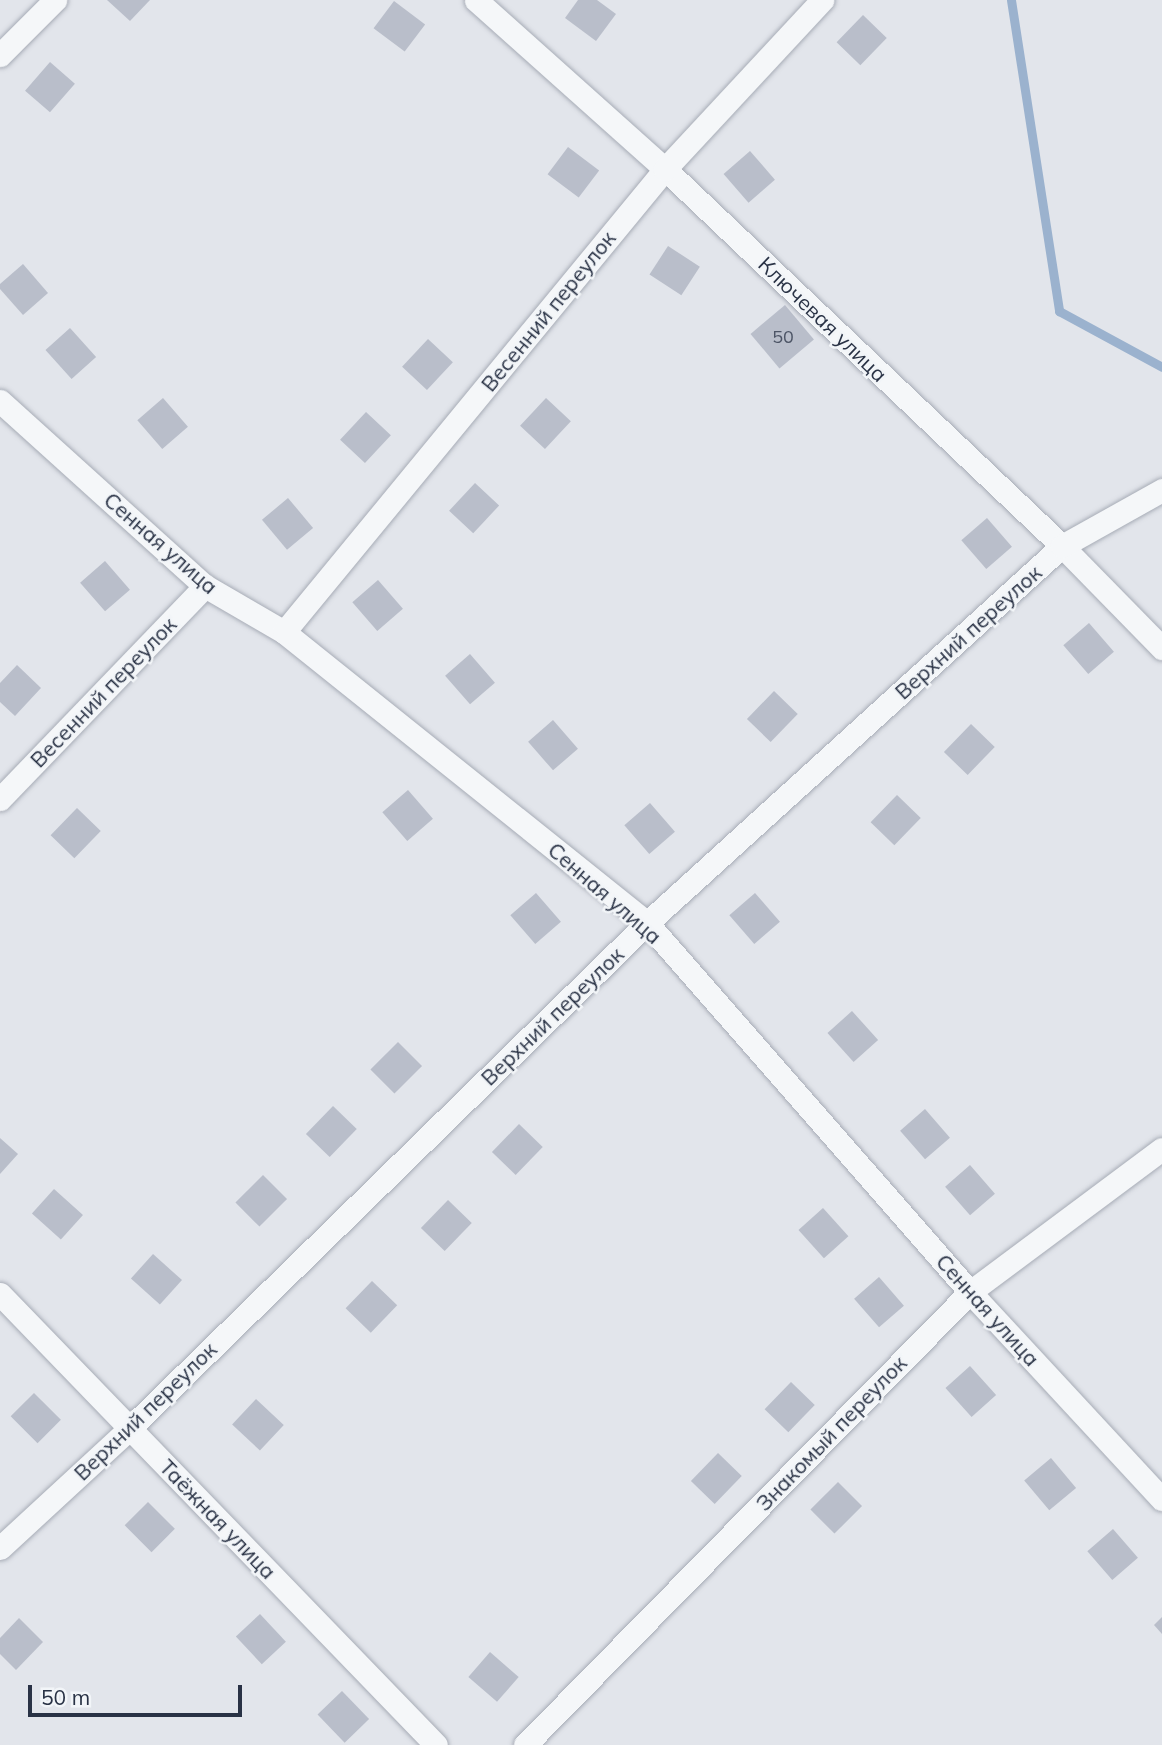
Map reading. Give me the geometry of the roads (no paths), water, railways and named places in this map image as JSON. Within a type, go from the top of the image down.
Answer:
[{"type":"street","points":[[0,55],[55,0]]},
{"type":"street","name":"Ключевая улица","points":[[476,0],[665,169],[1062,546],[1162,648]]},
{"type":"street","name":"Весенний переулок","points":[[284,632],[665,169],[822,0]]},
{"type":"street","name":"Сенная улица","points":[[0,401],[205,586],[284,632],[647,923],[970,1292],[1162,1499]]},
{"type":"street","name":"Верхний переулок","points":[[0,1548],[130,1428],[647,923],[1062,546],[1162,490]]},
{"type":"street","name":"Весенний переулок","points":[[0,799],[205,586]]},
{"type":"street","name":"Знакомый переулок","points":[[525,1745],[970,1292],[1162,1149]]},
{"type":"street","name":"Таёжная улица","points":[[0,1294],[436,1745]]},
{"type":"waterway","points":[[1011,0],[1059,311],[1162,367]]}]
